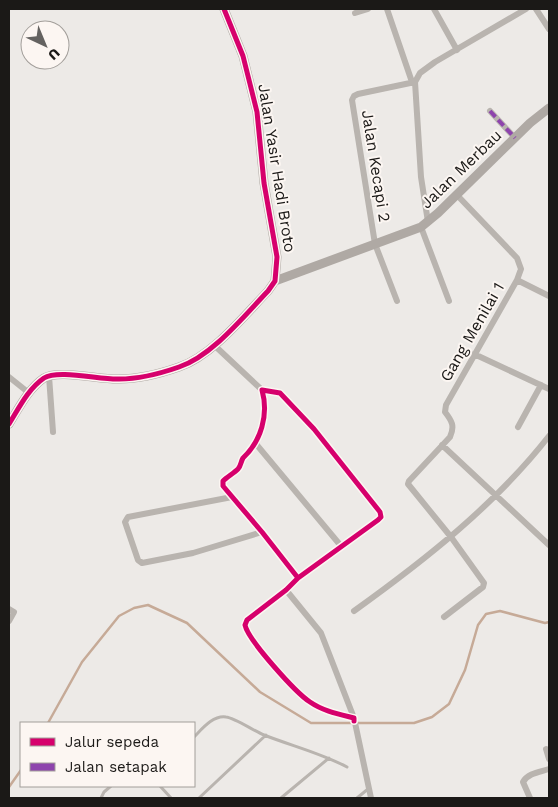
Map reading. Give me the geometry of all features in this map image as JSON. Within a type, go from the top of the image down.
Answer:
[{"type":"street","name":"Jalan Yasir Hadi Broto","points":[[224,9],[243,56],[256,112],[264,182],[276,244],[275,281]]},
{"type":"street","points":[[355,13],[368,9]]},
{"type":"street","points":[[386,9],[413,82],[425,224],[449,301]]},
{"type":"street","points":[[434,9],[457,50]]},
{"type":"street","points":[[413,82],[420,73],[526,9]]},
{"type":"street","points":[[536,9],[549,29]]},
{"type":"street","name":"Jalan Kecapi 2","points":[[375,244],[352,100],[358,94],[413,82]]},
{"type":"street","name":"Jalan Merbau","points":[[275,281],[425,224],[549,108]]},
{"type":"street","points":[[490,111],[515,138]]},
{"type":"street","name":"Gang Menilai 1","points":[[451,537],[411,488],[409,481],[450,437],[453,422],[445,412],[446,405],[517,280],[521,269],[517,258],[456,194]]},
{"type":"street","points":[[375,244],[397,301]]},
{"type":"street","points":[[517,280],[549,296]]},
{"type":"street","points":[[9,424],[29,393],[44,378],[49,376],[62,374],[117,380],[142,378],[181,366],[199,357],[214,345],[268,291],[275,281]]},
{"type":"street","points":[[214,345],[262,390],[266,411],[256,444],[242,460],[239,468],[223,481],[223,486],[298,578]]},
{"type":"street","points":[[474,354],[549,389]]},
{"type":"street","points":[[49,376],[53,432]]},
{"type":"street","points":[[9,377],[29,393]]},
{"type":"street","points":[[518,427],[541,385]]},
{"type":"street","points":[[262,390],[280,393],[314,429],[380,512],[381,517],[378,520],[298,578],[286,590],[247,620],[245,628],[288,682],[309,701],[329,711],[354,719]]},
{"type":"street","points":[[354,611],[451,537],[496,494],[549,437]]},
{"type":"street","points":[[256,444],[341,546]]},
{"type":"street","points":[[442,445],[549,546]]},
{"type":"street","points":[[232,497],[128,517],[124,522],[138,560],[142,564],[193,553],[262,532]]},
{"type":"street","points":[[444,618],[485,584],[451,537]]},
{"type":"street","points":[[286,590],[321,633],[354,719],[372,798]]},
{"type":"street","points":[[9,609],[14,612],[9,621]]},
{"type":"street","points":[[546,748],[549,759]]},
{"type":"street","points":[[530,798],[523,782],[524,780],[530,775],[549,769]]},
{"type":"lane","points":[[195,735],[217,718],[226,717],[347,767]]},
{"type":"lane","points":[[198,798],[266,735]]},
{"type":"lane","points":[[281,798],[329,758]]},
{"type":"lane","points":[[101,798],[110,787]]},
{"type":"lane","points":[[161,787],[171,798]]},
{"type":"lane","points":[[357,798],[369,788]]},
{"type":"waterway","points":[[49,722],[82,662],[119,616],[134,608],[148,605],[187,623],[260,692],[311,723],[414,723],[432,717],[449,704],[465,670],[478,625],[486,614],[500,611],[545,623],[549,622]]},
{"type":"waterway","points":[[9,787],[20,771]]},
{"type":"marked path","points":[[490,111],[515,138]]},
{"type":"cycle path","points":[[9,424],[24,399],[38,382],[44,378],[59,374],[127,379],[149,376],[191,362],[227,334],[268,291],[275,281],[277,257],[264,183],[257,112],[243,56],[224,9]]},
{"type":"cycle path","points":[[298,578],[223,486],[223,481],[239,468],[243,458],[259,436],[265,409],[262,390],[280,393],[314,429],[380,512],[381,517],[378,520],[298,578],[286,590],[247,620],[245,625],[263,654],[303,697],[325,710],[354,718],[354,721]]}]
